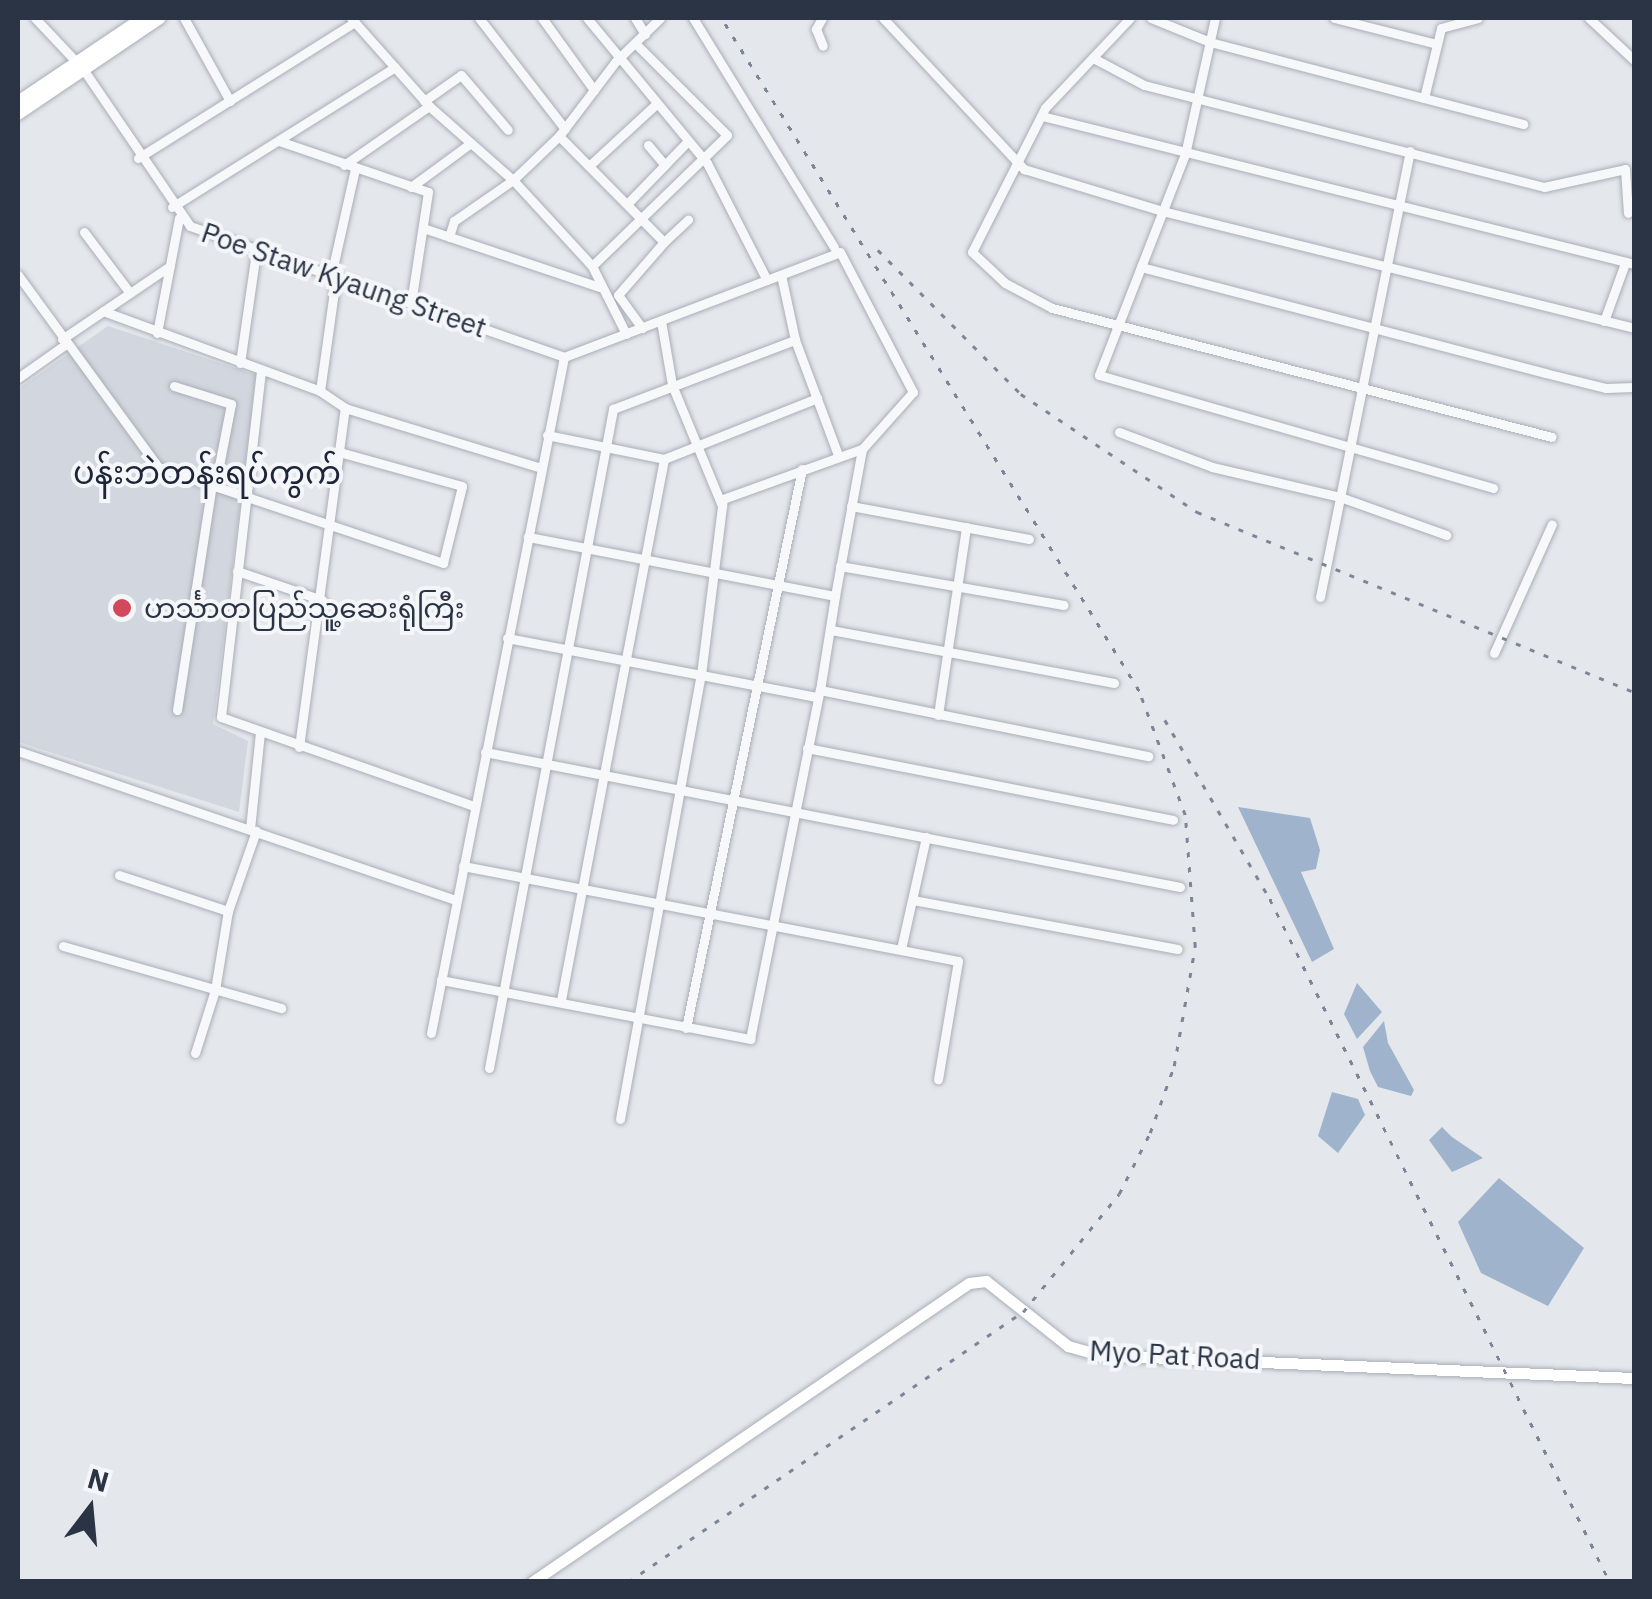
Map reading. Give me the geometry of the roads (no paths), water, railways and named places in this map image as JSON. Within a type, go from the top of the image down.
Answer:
[{"type":"main road","points":[[18,114],[143,18]]},
{"type":"main road","points":[[18,102],[160,18]]},
{"type":"main road","name":"Myo Pat Road","points":[[532,1582],[969,1283],[986,1282],[1068,1346],[1100,1355],[1634,1378]]},
{"type":"street","name":"Poe Staw Kyaung Street","points":[[35,18],[79,66],[179,218],[256,252],[564,357]]},
{"type":"street","points":[[184,18],[230,100]]},
{"type":"street","points":[[479,18],[562,132],[664,242]]},
{"type":"street","points":[[542,18],[594,90]]},
{"type":"street","points":[[587,18],[616,61],[701,156],[768,280]]},
{"type":"street","points":[[635,18],[645,34]]},
{"type":"street","points":[[450,237],[454,221],[514,180],[562,132],[616,61],[660,18]]},
{"type":"street","points":[[693,18],[834,246]]},
{"type":"street","points":[[822,18],[816,29],[822,46]]},
{"type":"street","points":[[883,18],[990,126],[1018,166],[1162,211],[1634,328]]},
{"type":"street","points":[[1130,18],[1042,116],[972,252],[1004,283],[1052,308],[1120,321],[1552,437]]},
{"type":"street","points":[[1151,18],[1210,42],[1523,124]]},
{"type":"street","points":[[1216,18],[1201,100],[1185,154],[1099,375],[1350,442],[1493,488]]},
{"type":"street","points":[[1334,18],[1437,44]]},
{"type":"street","points":[[1424,98],[1441,28],[1478,18]]},
{"type":"street","points":[[1589,18],[1634,60]]},
{"type":"street","points":[[138,158],[353,20],[426,104],[514,180],[592,266],[599,287],[626,334]]},
{"type":"street","points":[[592,266],[701,156],[727,135],[635,43]]},
{"type":"street","points":[[1095,60],[1144,85],[1544,187],[1625,169],[1628,213]]},
{"type":"street","points":[[172,207],[395,68]]},
{"type":"street","points":[[320,391],[350,167],[461,75],[508,130]]},
{"type":"street","points":[[590,165],[655,105]]},
{"type":"street","points":[[1042,116],[1630,263],[1604,321]]},
{"type":"street","points":[[628,203],[688,141]]},
{"type":"street","points":[[279,142],[428,192],[411,303]]},
{"type":"street","points":[[411,187],[472,143]]},
{"type":"street","points":[[648,145],[665,165]]},
{"type":"street","points":[[1320,597],[1410,151]]},
{"type":"street","points":[[157,333],[179,218]]},
{"type":"street","points":[[642,328],[618,296],[688,220]]},
{"type":"street","points":[[422,228],[599,287]]},
{"type":"street","points":[[84,232],[130,294]]},
{"type":"street","points":[[240,363],[256,252]]},
{"type":"street","points":[[432,1034],[441,980],[484,752],[564,357],[840,252],[913,392],[862,449],[831,630],[750,1040],[642,1022],[561,1000],[441,980]]},
{"type":"street","points":[[18,378],[103,311],[170,266]]},
{"type":"street","points":[[1140,267],[1606,388],[1634,387]]},
{"type":"street","points":[[18,275],[158,467],[443,563],[462,486],[339,452]]},
{"type":"street","points":[[781,275],[794,340],[838,455]]},
{"type":"street","points":[[103,311],[320,391],[345,408],[541,468]]},
{"type":"street","points":[[661,321],[672,385],[722,506]]},
{"type":"street","points":[[489,1068],[502,990],[522,909],[522,875],[613,409],[794,340]]},
{"type":"street","points":[[261,371],[220,717],[474,806]]},
{"type":"street","points":[[174,386],[231,404],[177,710]]},
{"type":"street","points":[[547,435],[664,459],[817,398]]},
{"type":"street","points":[[299,747],[322,600],[345,408]]},
{"type":"street","points":[[1119,432],[1212,467],[1340,497],[1446,535]]},
{"type":"street","points":[[620,1119],[642,1022],[656,906],[701,675],[710,572],[723,499],[862,449]]},
{"type":"street","points":[[561,1000],[588,889],[664,459]]},
{"type":"street","points":[[686,1028],[752,685],[802,469]]},
{"type":"street","points":[[851,506],[1029,539]]},
{"type":"street","points":[[1494,653],[1552,524]]},
{"type":"street","points":[[938,715],[966,527]]},
{"type":"street","points":[[528,536],[834,596]]},
{"type":"street","points":[[840,566],[1064,605]]},
{"type":"street","points":[[237,571],[322,600]]},
{"type":"street","points":[[831,630],[1114,684]]},
{"type":"street","points":[[507,638],[1148,756]]},
{"type":"street","points":[[195,1052],[215,990],[228,911],[253,830],[260,732]]},
{"type":"street","points":[[808,748],[1173,820]]},
{"type":"street","points":[[18,750],[456,900]]},
{"type":"street","points":[[484,752],[1180,886]]},
{"type":"street","points":[[901,949],[926,837]]},
{"type":"street","points":[[463,866],[958,961],[938,1079]]},
{"type":"street","points":[[119,875],[228,911]]},
{"type":"street","points":[[913,900],[1177,949]]},
{"type":"street","points":[[64,946],[281,1008]]},
{"type":"water","points":[[1238,807],[1310,818],[1320,850],[1316,869],[1301,872],[1334,949],[1312,962]]},
{"type":"water","points":[[1357,983],[1382,1012],[1357,1039],[1344,1014]]},
{"type":"water","points":[[1384,1021],[1388,1043],[1414,1090],[1411,1096],[1378,1087],[1370,1071],[1363,1047]]},
{"type":"water","points":[[1332,1092],[1358,1099],[1365,1115],[1338,1153],[1318,1136]]},
{"type":"water","points":[[1442,1127],[1483,1158],[1452,1172],[1429,1140]]},
{"type":"water","points":[[1499,1178],[1584,1248],[1548,1306],[1481,1273],[1458,1222]]},
{"type":"railway","points":[[628,1582],[1023,1312],[1119,1194],[1150,1133],[1174,1066],[1195,947],[1185,815],[1139,691],[721,18]]},
{"type":"railway","points":[[878,250],[1021,394],[1197,512],[1634,692]]},
{"type":"railway","points":[[1165,720],[1270,899],[1610,1582]]},
{"type":"place","name":"ဟင်္သာတပြည်သူ့ဆေးရုံကြီး","points":[[122,608]]},
{"type":"district","name":"ပန်းဘဲတန်းရပ်ကွက်","points":[[207,472]]}]
